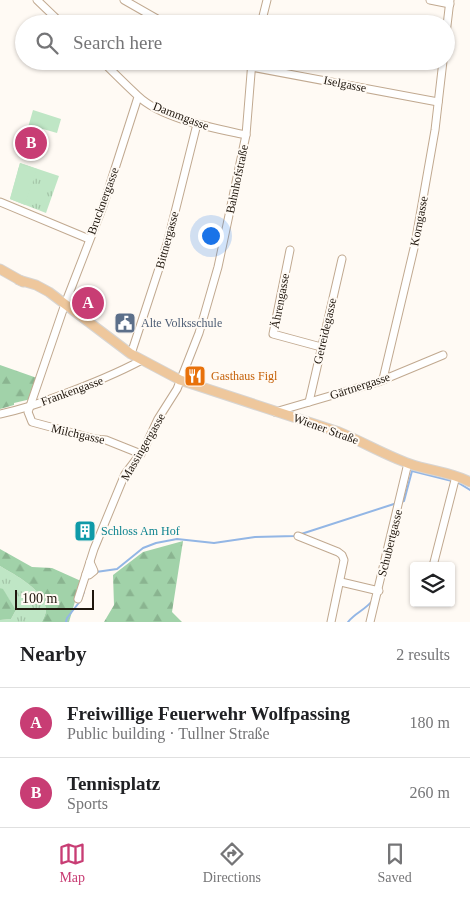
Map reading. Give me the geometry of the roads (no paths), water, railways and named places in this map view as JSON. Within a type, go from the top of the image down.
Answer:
[{"type":"main road","name":"Wiener Straße","points":[[0,269],[45,296],[65,304],[131,354],[180,380],[339,432],[363,442],[383,454],[455,480],[470,482]]},
{"type":"street","points":[[37,0],[53,15]]},
{"type":"street","points":[[124,0],[150,15]]},
{"type":"street","points":[[263,15],[267,0]]},
{"type":"street","points":[[430,0],[450,2],[448,15]]},
{"type":"street","name":"Dammgasse","points":[[111,70],[138,97],[157,109],[197,124],[246,136]]},
{"type":"street","name":"Bahnhofstraße","points":[[180,380],[199,334],[218,268],[246,136],[251,70]]},
{"type":"street","name":"Iselgasse","points":[[281,70],[438,102]]},
{"type":"street","name":"Korngasse","points":[[383,380],[415,244],[435,130],[442,70]]},
{"type":"street","name":"Brucknergasse","points":[[31,406],[65,304],[103,206],[138,97]]},
{"type":"street","name":"Bittnergasse","points":[[131,354],[167,244],[197,124]]},
{"type":"street","points":[[0,202],[89,239]]},
{"type":"street","name":"Ährengasse","points":[[290,250],[273,334],[321,347]]},
{"type":"street","name":"Getreidegasse","points":[[309,402],[342,259]]},
{"type":"street","name":"Gärtnergasse","points":[[275,412],[383,380],[443,355]]},
{"type":"street","name":"Frankengasse","points":[[0,414],[31,406],[114,375],[142,360]]},
{"type":"street","name":"Massingergasse","points":[[78,600],[90,562],[125,474],[140,454],[180,380]]},
{"type":"street","name":"Milchgasse","points":[[31,406],[28,412],[32,422],[111,442],[140,454]]},
{"type":"street","name":"Schubertgasse","points":[[370,622],[408,463]]},
{"type":"street","points":[[434,562],[455,480]]},
{"type":"street","points":[[298,536],[342,555],[344,560],[341,582],[331,622]]},
{"type":"street","points":[[341,582],[377,590]]},
{"type":"waterway","points":[[401,502],[404,501],[412,471],[452,481]]},
{"type":"waterway","points":[[457,482],[470,490]]},
{"type":"waterway","points":[[96,572],[117,569],[143,548],[156,543],[177,539],[214,543],[255,537],[295,536],[397,503]]},
{"type":"waterway","points":[[66,622],[81,600],[84,592]]},
{"type":"waterway","points":[[348,622],[372,601]]},
{"type":"place","name":"Tennisplatz","points":[[31,143]]},
{"type":"place","name":"Freiwillige Feuerwehr Wolfpassing","points":[[88,303]]},
{"type":"place","name":"Alte Volksschule","points":[[125,323]]},
{"type":"place","name":"Gasthaus Figl","points":[[195,376]]},
{"type":"place","name":"Schloss Am Hof","points":[[85,531]]}]
